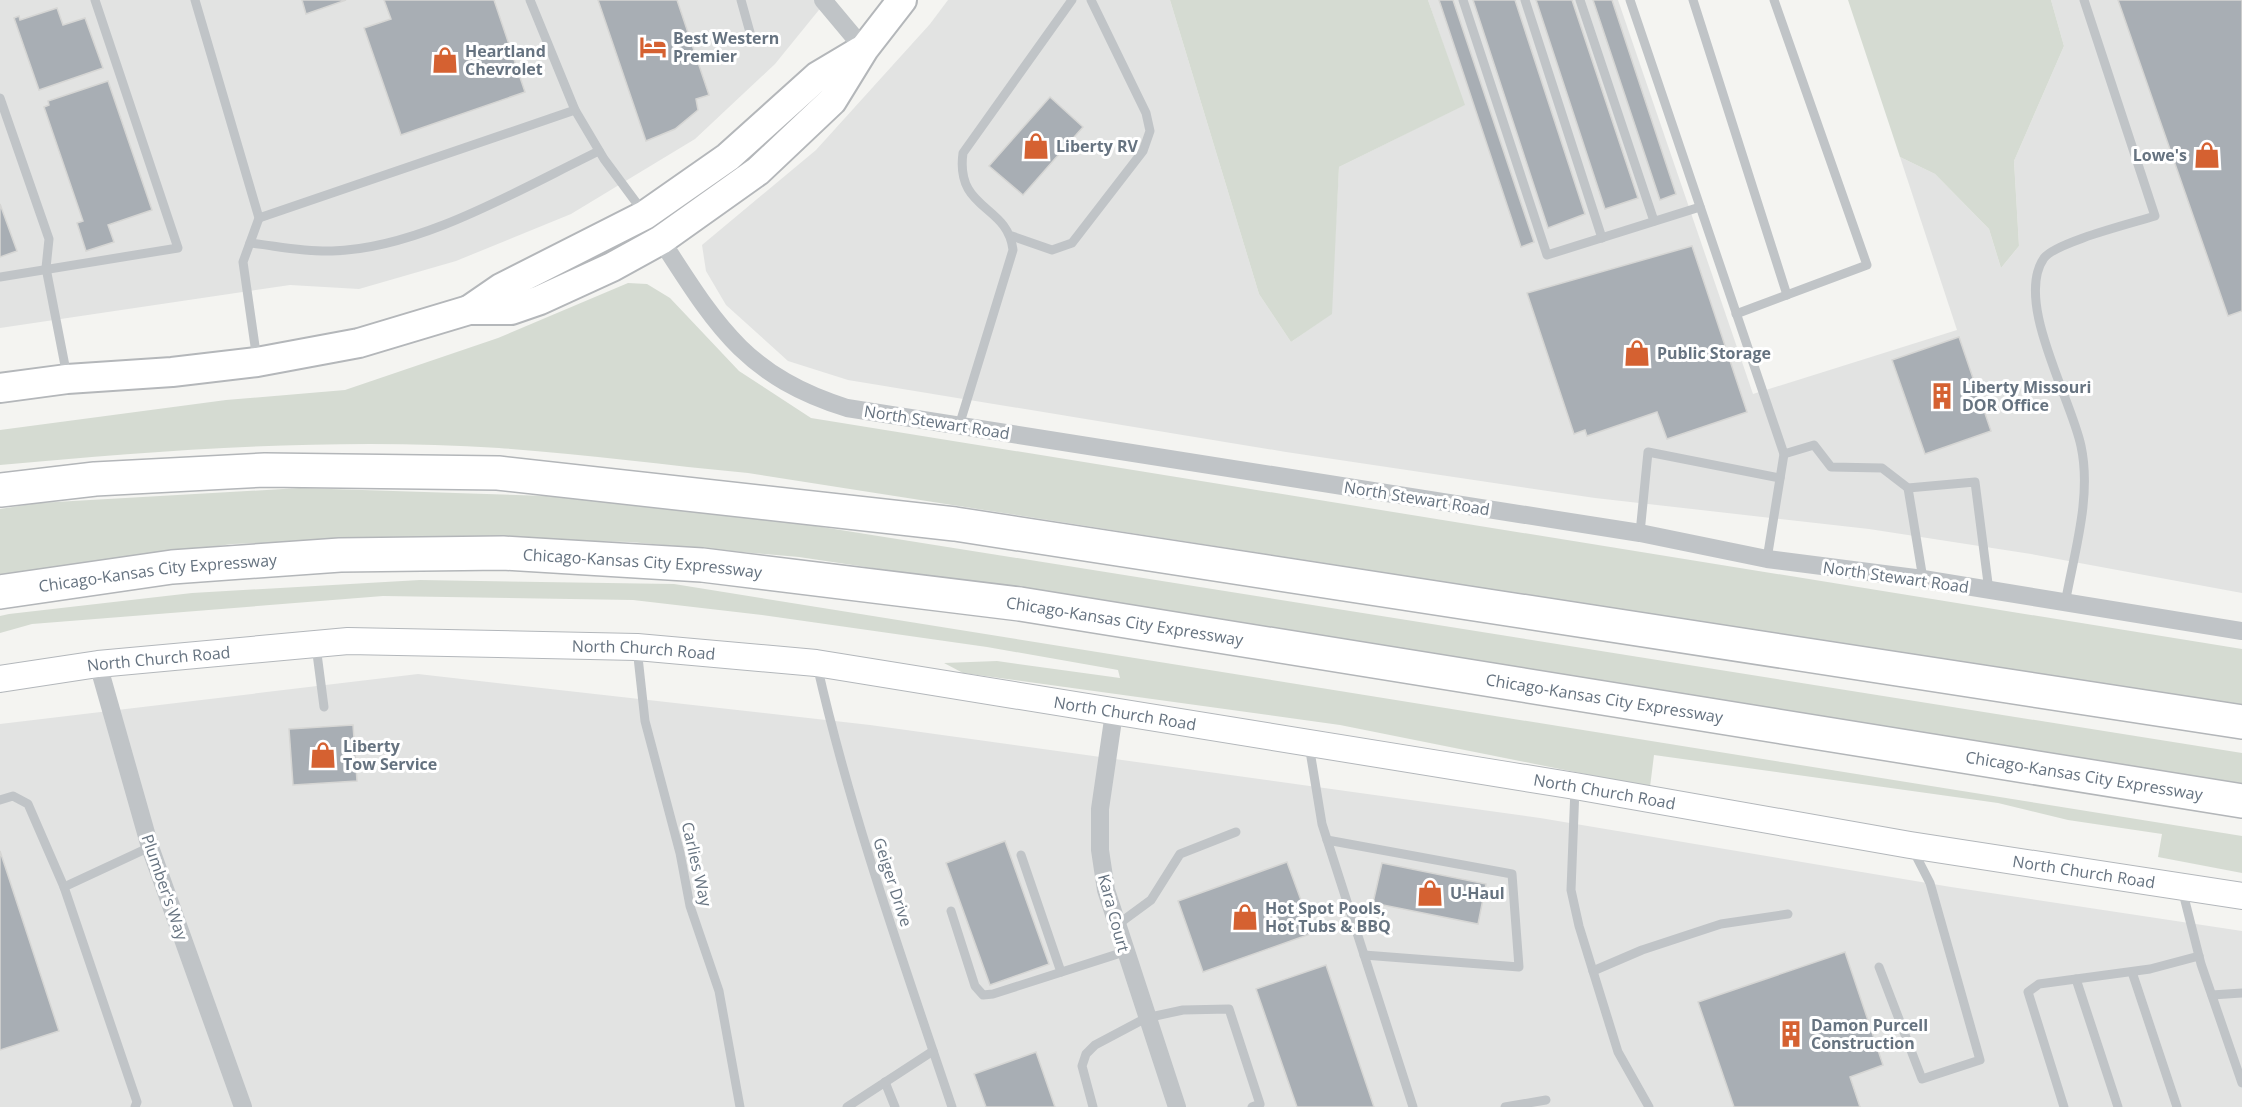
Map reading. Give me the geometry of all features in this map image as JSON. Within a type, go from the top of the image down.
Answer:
[{"type":"highway","points":[[0,490],[94,479],[265,470],[498,473],[955,524],[2242,722]]},
{"type":"highway","name":"Chicago-Kansas City Expressway","points":[[0,592],[172,567],[340,555],[503,553],[702,565],[1020,604],[2242,801]]},
{"type":"main road","points":[[0,388],[67,379],[172,372],[257,362],[359,343],[469,310],[511,310],[540,300],[612,267],[661,240],[734,189],[799,134],[832,101],[864,49],[902,0]]},
{"type":"main road","points":[[469,310],[501,288],[645,215],[728,157],[818,76],[864,49]]},
{"type":"main road","name":"North Church Road","points":[[0,679],[98,664],[348,641],[637,646],[816,663],[1309,745],[1575,786],[1910,845],[2242,896]]},
{"type":"street","points":[[823,0],[864,49]]},
{"type":"street","name":"North Stewart Road","points":[[661,240],[693,291],[734,345],[759,366],[786,384],[816,398],[847,408],[1640,533],[1767,559],[1923,579],[2065,604],[2242,631]]},
{"type":"street","name":"Plumber's Way","points":[[98,664],[150,847],[243,1107]]},
{"type":"street","name":"Kara Court","points":[[1114,712],[1100,819],[1100,850],[1106,890],[1115,927],[1177,1107]]},
{"type":"lane","points":[[0,277],[178,248],[95,0]]},
{"type":"lane","points":[[195,0],[259,218],[243,262],[257,362]]},
{"type":"lane","points":[[530,0],[575,110],[599,151],[645,215]]},
{"type":"lane","points":[[741,0],[752,36]]},
{"type":"lane","points":[[1072,0],[963,153],[961,168],[968,193],[998,219],[1012,236],[1052,250],[1072,243],[1143,151],[1150,131],[1146,113],[1091,0]]},
{"type":"lane","points":[[1463,0],[1547,255],[1700,207]]},
{"type":"lane","points":[[1525,0],[1602,238]]},
{"type":"lane","points":[[1580,0],[1654,221]]},
{"type":"lane","points":[[1630,0],[1784,454],[1767,559]]},
{"type":"lane","points":[[1693,0],[1787,295]]},
{"type":"lane","points":[[1736,314],[1867,266],[1774,0]]},
{"type":"lane","points":[[2065,604],[2086,480],[2081,445],[2035,308],[2035,282],[2045,257],[2060,246],[2155,216],[2084,0]]},
{"type":"lane","points":[[0,98],[49,239],[46,268],[67,379]]},
{"type":"lane","points":[[259,218],[575,110]]},
{"type":"lane","points":[[250,243],[332,251],[400,241],[482,207],[599,151]]},
{"type":"lane","points":[[959,426],[1013,250],[1012,236]]},
{"type":"lane","points":[[1784,454],[1814,445],[1831,467],[1882,468],[1908,488],[1975,482],[1989,591]]},
{"type":"lane","points":[[1640,533],[1648,452],[1780,477]]},
{"type":"lane","points":[[1908,488],[1923,579]]},
{"type":"lane","points":[[316,644],[324,707]]},
{"type":"lane","name":"Carlies Way","points":[[637,646],[645,721],[680,853],[690,906],[719,991],[740,1107]]},
{"type":"lane","name":"Geiger Drive","points":[[816,663],[834,741],[860,828],[952,1107]]},
{"type":"lane","points":[[1309,745],[1322,824],[1413,1107]]},
{"type":"lane","points":[[1575,786],[1571,890],[1618,1052],[1649,1107]]},
{"type":"lane","points":[[0,800],[13,796],[28,804],[64,887],[137,1102],[135,1107]]},
{"type":"lane","points":[[1115,927],[1151,900],[1180,854],[1236,832]]},
{"type":"lane","points":[[1327,840],[1512,874],[1519,968],[1364,955]]},
{"type":"lane","points":[[1879,967],[1922,1079],[1980,1060],[1930,883],[1910,845]]},
{"type":"lane","points":[[64,887],[150,847]]},
{"type":"lane","points":[[1021,855],[1061,972]]},
{"type":"lane","points":[[2182,886],[2199,956],[2242,1083]]},
{"type":"lane","points":[[951,911],[975,987],[983,995],[993,994],[1124,952]]},
{"type":"lane","points":[[1593,971],[1642,950],[1721,924],[1788,914]]},
{"type":"lane","points":[[2064,1107],[2028,992],[2039,984],[2132,972],[2199,956]]},
{"type":"lane","points":[[2132,972],[2177,1107]]},
{"type":"lane","points":[[2076,979],[2118,1107]]},
{"type":"lane","points":[[2212,995],[2242,993]]},
{"type":"lane","points":[[1093,1107],[1082,1066],[1086,1054],[1095,1045],[1146,1018],[1183,1010],[1228,1010],[1260,1104],[1252,1107]]},
{"type":"lane","points":[[847,1107],[933,1051]]},
{"type":"lane","points":[[885,1082],[895,1107]]},
{"type":"lane","points":[[1505,1107],[1546,1100]]},
{"type":"shaded area","points":[[0,0],[827,0],[775,64],[695,139],[571,214],[456,261],[359,289],[290,285],[0,328]]},
{"type":"shaded area","points":[[948,0],[1170,0],[1259,294],[1291,342],[1331,314],[1339,167],[1464,105],[1428,0],[1618,0],[1753,394],[1957,330],[1900,157],[1935,174],[1989,229],[2001,268],[2019,246],[2014,161],[2064,46],[2051,0],[2242,0],[2242,593],[2031,554],[1869,529],[1595,498],[1286,452],[848,380],[788,361],[726,305],[706,271],[702,245],[816,150],[930,24]]},
{"type":"shaded area","points":[[1170,0],[1428,0],[1465,105],[1339,167],[1332,314],[1291,342],[1259,294]]},
{"type":"shaded area","points":[[1848,0],[2051,0],[2064,46],[2014,161],[2019,246],[2001,268],[1989,229],[1935,174],[1900,157]]},
{"type":"shaded area","points":[[628,283],[647,284],[670,298],[739,371],[811,418],[2242,649],[2242,707],[748,473],[592,456],[499,448],[375,444],[186,450],[0,465],[0,430],[226,400],[345,390],[498,338]]},
{"type":"shaded area","points":[[300,488],[547,496],[709,509],[2242,753],[2242,784],[1286,630],[799,557],[630,542],[447,538],[232,544],[0,578],[0,509],[38,503]]},
{"type":"shaded area","points":[[420,580],[674,584],[2242,836],[2242,873],[2158,857],[2162,834],[2068,820],[1998,803],[1654,755],[1650,787],[1340,725],[963,673],[944,663],[997,661],[1120,678],[1118,670],[987,647],[762,615],[633,600],[383,596],[32,624],[0,633],[0,616],[9,614],[192,593]]},
{"type":"shaded area","points":[[418,674],[870,725],[1540,818],[1951,887],[2242,931],[2242,1107],[0,1107],[0,724]]},
{"type":"building","points":[[302,0],[346,0],[306,14]]},
{"type":"building","name":"Heartland Chevrolet","points":[[384,0],[494,0],[525,92],[401,135],[364,28],[391,19]]},
{"type":"building","name":"Best Western Premier","points":[[598,0],[677,0],[709,95],[696,99],[698,110],[675,129],[646,141]]},
{"type":"building","points":[[1439,0],[1453,0],[1534,242],[1521,247]]},
{"type":"building","points":[[1473,0],[1515,0],[1585,214],[1548,228]]},
{"type":"building","points":[[1536,0],[1572,0],[1638,198],[1605,209]]},
{"type":"building","points":[[1593,0],[1612,0],[1676,194],[1660,200]]},
{"type":"building","name":"Lowe's","points":[[2118,0],[2242,0],[2242,311],[2228,316]]},
{"type":"building","points":[[57,8],[63,25],[85,18],[103,68],[39,90],[14,18],[19,16],[20,20]]},
{"type":"building","points":[[108,81],[152,210],[108,225],[114,242],[86,251],[77,223],[83,221],[44,107],[49,105],[48,101]]},
{"type":"building","name":"Liberty RV","points":[[1050,97],[1083,127],[1023,195],[989,166]]},
{"type":"building","points":[[0,204],[17,251],[0,257]]},
{"type":"building","name":"Public Storage","points":[[1692,246],[1747,412],[1667,439],[1657,412],[1587,436],[1585,430],[1574,434],[1527,293]]},
{"type":"building","name":"Liberty Missouri DOR Office","points":[[1959,337],[1991,431],[1925,454],[1892,360]]},
{"type":"building","name":"Liberty Tow Service","points":[[353,725],[357,781],[293,785],[289,729]]},
{"type":"building","points":[[1005,841],[1049,964],[990,985],[946,863]]},
{"type":"building","points":[[0,851],[59,1031],[0,1050]]},
{"type":"building","name":"Hot Spot Pools, Hot Tubs & BBQ","points":[[1287,862],[1313,933],[1203,972],[1178,901]]},
{"type":"building","name":"U-Haul","points":[[1382,863],[1486,884],[1478,924],[1373,903]]},
{"type":"building","name":"Damon Purcell Construction","points":[[1845,952],[1883,1065],[1850,1077],[1860,1107],[1734,1107],[1698,1002]]},
{"type":"building","points":[[1326,965],[1374,1107],[1297,1107],[1256,989]]},
{"type":"building","points":[[1036,1052],[1055,1107],[986,1107],[974,1074]]},
{"type":"place","name":"Best Western Premier","points":[[653,47]]},
{"type":"place","name":"Heartland Chevrolet","points":[[445,60]]},
{"type":"place","name":"Liberty RV","points":[[1036,146]]},
{"type":"place","name":"Lowe's","points":[[2207,155]]},
{"type":"place","name":"Public Storage","points":[[1637,353]]},
{"type":"place","name":"Liberty Missouri DOR Office","points":[[1942,396]]},
{"type":"place","name":"Liberty Tow Service","points":[[323,755]]},
{"type":"place","name":"U-Haul","points":[[1430,893]]},
{"type":"place","name":"Hot Spot Pools, Hot Tubs & BBQ","points":[[1245,917]]},
{"type":"place","name":"Damon Purcell Construction","points":[[1791,1034]]}]
